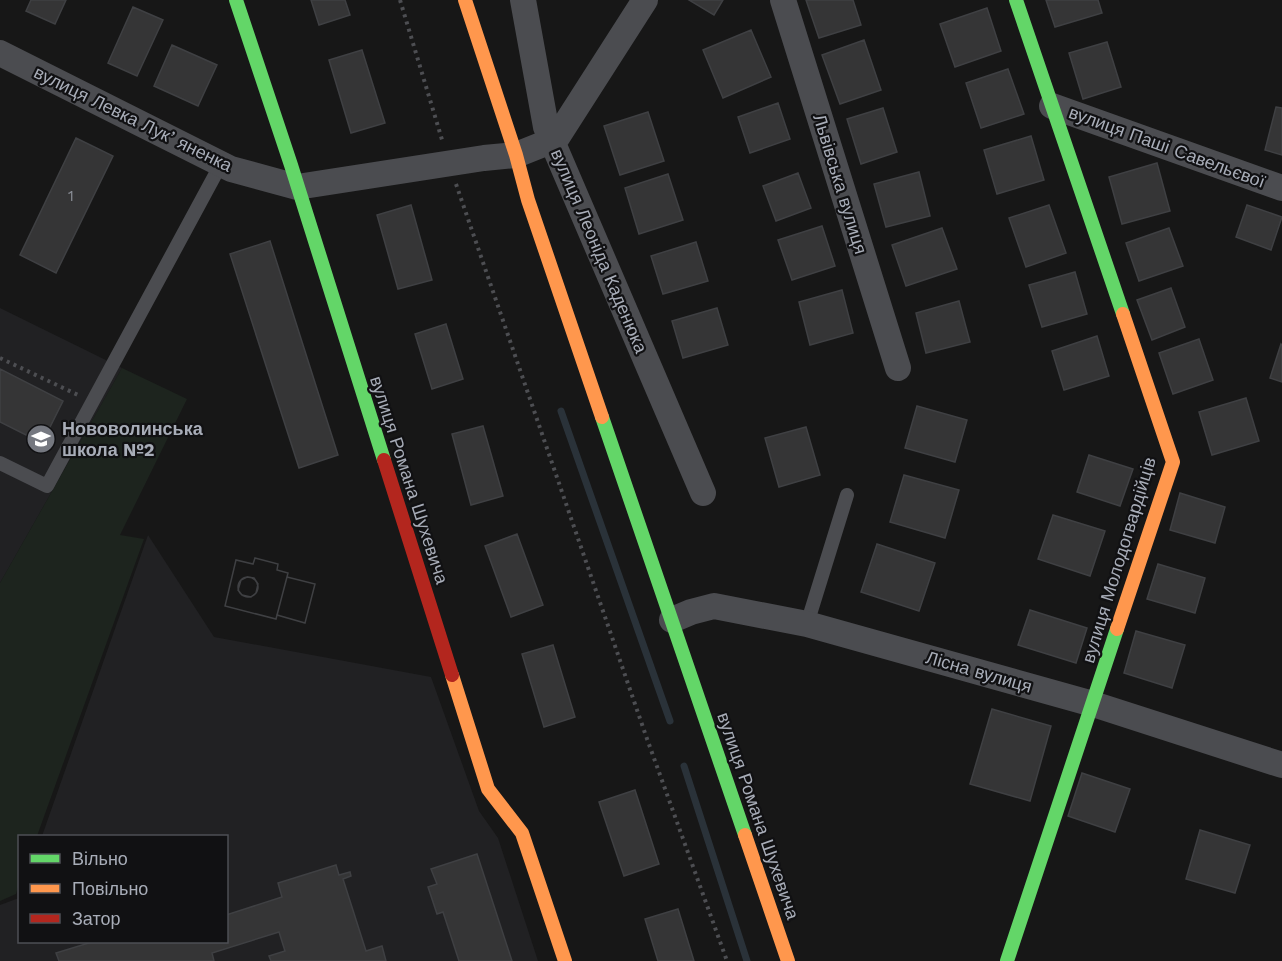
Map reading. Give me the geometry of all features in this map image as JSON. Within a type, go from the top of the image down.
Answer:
[{"type":"street","name":"вулиця Романа Шухевича","points":[[236,0],[488,789],[522,833],[565,961]]},
{"type":"street","name":"вулиця Романа Шухевича","points":[[465,0],[516,155],[528,200],[788,961]]},
{"type":"street","name":"вулиця Леоніда Каденюка","points":[[523,0],[546,127],[703,493]]},
{"type":"street","points":[[552,141],[556,139],[645,0]]},
{"type":"street","name":"Львівська вулиця","points":[[783,0],[898,368]]},
{"type":"street","name":"вулиця Молодогвардійців","points":[[1006,961],[1173,462],[1016,0]]},
{"type":"street","name":"вулиця Левка Лукʼяненка","points":[[0,53],[231,169],[297,187],[516,155],[552,141]]},
{"type":"street","name":"вулиця Паші Савельєвої","points":[[1052,106],[1282,188]]},
{"type":"street","name":"Лісна вулиця","points":[[672,620],[714,606],[807,624],[1093,704],[1282,765]]},
{"type":"lane","points":[[0,463],[47,486],[221,164]]},
{"type":"lane","points":[[807,624],[847,495]]},
{"type":"path","points":[[400,0],[448,165],[646,736],[727,961]]},
{"type":"path","points":[[0,358],[92,402]]},
{"type":"shaded area","name":"Нововолинська школа №2","points":[[0,308],[122,368],[0,583]]},
{"type":"shaded area","points":[[122,368],[187,399],[120,535],[144,539],[37,835],[18,835],[16,894],[0,901],[0,583]]},
{"type":"shaded area","points":[[148,535],[214,637],[431,677],[479,811],[498,838],[538,961],[0,961],[0,905],[18,898],[18,943],[228,943],[228,835],[42,835]]},
{"type":"building","points":[[31,0],[66,0],[55,24],[26,11]]},
{"type":"building","points":[[311,0],[345,0],[350,15],[319,25]]},
{"type":"building","points":[[689,0],[723,0],[714,15]]},
{"type":"building","points":[[806,0],[853,0],[861,25],[819,38]]},
{"type":"building","points":[[1046,0],[1098,0],[1102,13],[1055,27]]},
{"type":"building","points":[[133,7],[163,20],[137,76],[108,63]]},
{"type":"building","points":[[987,8],[1001,51],[955,67],[940,24]]},
{"type":"building","points":[[751,30],[771,77],[723,98],[703,50]]},
{"type":"building","points":[[864,40],[881,90],[840,104],[822,55]]},
{"type":"building","points":[[1107,42],[1121,87],[1083,99],[1069,53]]},
{"type":"building","points":[[172,45],[217,65],[198,106],[154,86]]},
{"type":"building","points":[[362,50],[385,123],[351,133],[329,60]]},
{"type":"building","points":[[1008,69],[1024,114],[981,128],[966,83]]},
{"type":"building","points":[[778,103],[790,139],[750,153],[738,117]]},
{"type":"building","points":[[1276,107],[1282,108],[1282,155],[1265,150]]},
{"type":"building","points":[[883,108],[897,152],[861,164],[847,119]]},
{"type":"building","points":[[648,112],[664,161],[620,175],[604,126]]},
{"type":"building","points":[[1031,136],[1044,180],[997,194],[984,150]]},
{"type":"building","points":[[76,138],[113,156],[56,273],[20,255]]},
{"type":"building","points":[[1157,163],[1170,211],[1122,224],[1109,177]]},
{"type":"building","points":[[919,172],[930,216],[886,227],[874,184]]},
{"type":"building","points":[[798,173],[811,208],[776,221],[763,186]]},
{"type":"building","points":[[668,174],[683,220],[639,234],[625,188]]},
{"type":"building","points":[[411,205],[432,280],[398,289],[377,215]]},
{"type":"building","points":[[1049,205],[1066,253],[1026,267],[1009,218]]},
{"type":"building","points":[[1247,205],[1282,217],[1271,250],[1236,237]]},
{"type":"building","points":[[822,226],[835,266],[792,280],[778,240]]},
{"type":"building","points":[[942,228],[957,269],[906,286],[892,245]]},
{"type":"building","points":[[1169,228],[1183,266],[1139,281],[1126,243]]},
{"type":"building","points":[[270,241],[338,455],[299,468],[230,254]]},
{"type":"building","points":[[696,242],[708,281],[663,294],[651,256]]},
{"type":"building","points":[[1075,272],[1087,314],[1042,327],[1029,285]]},
{"type":"building","points":[[1171,288],[1185,327],[1152,340],[1137,300]]},
{"type":"building","points":[[842,290],[853,333],[810,345],[799,302]]},
{"type":"building","points":[[959,301],[970,342],[926,353],[916,313]]},
{"type":"building","points":[[717,308],[728,345],[683,358],[672,321]]},
{"type":"building","points":[[446,324],[463,379],[432,389],[415,334]]},
{"type":"building","points":[[1097,336],[1109,376],[1064,390],[1052,351]]},
{"type":"building","points":[[1199,339],[1213,380],[1173,394],[1159,353]]},
{"type":"building","points":[[1282,345],[1282,382],[1270,378]]},
{"type":"building","points":[[0,369],[63,401],[42,443],[0,422]]},
{"type":"building","points":[[1246,398],[1259,441],[1212,455],[1199,412]]},
{"type":"building","points":[[917,406],[967,420],[955,462],[905,448]]},
{"type":"building","points":[[483,426],[503,496],[471,505],[452,434]]},
{"type":"building","points":[[806,427],[820,475],[779,487],[765,438]]},
{"type":"building","points":[[1089,455],[1133,469],[1120,506],[1077,492]]},
{"type":"building","points":[[904,475],[959,490],[945,538],[890,522]]},
{"type":"building","points":[[1180,493],[1225,507],[1215,543],[1170,530]]},
{"type":"building","points":[[1053,515],[1105,531],[1090,576],[1038,559]]},
{"type":"building","points":[[517,534],[543,605],[511,617],[485,546]]},
{"type":"building","points":[[877,544],[935,563],[919,611],[861,592]]},
{"type":"building","points":[[255,558],[278,564],[277,570],[288,573],[287,577],[315,584],[305,623],[277,615],[276,619],[225,606],[236,560],[253,564]],"holes":[[[247,577],[254,578],[258,584],[256,593],[251,597],[242,595],[238,590],[241,580]]]},
{"type":"building","points":[[255,558],[278,564],[277,570],[288,573],[276,619],[225,606],[236,560],[253,564]]},
{"type":"building","points":[[1158,564],[1205,578],[1195,613],[1147,599]]},
{"type":"building","points":[[248,577],[255,580],[258,587],[255,594],[248,597],[241,594],[238,587],[241,580]]},
{"type":"building","points":[[287,577],[315,584],[305,623],[277,615]]},
{"type":"building","points":[[1030,610],[1087,628],[1076,663],[1018,645]]},
{"type":"building","points":[[1136,631],[1185,645],[1172,688],[1124,673]]},
{"type":"building","points":[[553,645],[575,717],[544,727],[522,654]]},
{"type":"building","points":[[992,709],[1051,726],[1030,801],[970,784]]},
{"type":"building","points":[[1082,773],[1130,789],[1115,832],[1068,816]]},
{"type":"building","points":[[635,790],[659,864],[624,876],[599,802]]},
{"type":"building","points":[[1200,830],[1250,845],[1235,893],[1186,879]]},
{"type":"building","points":[[477,854],[512,961],[459,961],[443,912],[437,914],[428,887],[437,884],[431,869]]},
{"type":"building","points":[[336,865],[339,875],[350,872],[351,876],[343,879],[366,951],[382,946],[386,961],[271,961],[269,956],[285,951],[279,932],[212,953],[214,961],[59,961],[56,953],[89,943],[228,943],[228,914],[282,897],[278,883]]},
{"type":"building","points":[[678,909],[694,961],[658,961],[645,919]]},
{"type":"waterway","points":[[561,411],[670,721]]},
{"type":"waterway","points":[[684,766],[747,961]]},
{"type":"traffic: fast","points":[[236,0],[291,165],[384,460]]},
{"type":"traffic: fast","points":[[1016,0],[1123,314]]},
{"type":"traffic: fast","points":[[602,417],[745,835]]},
{"type":"traffic: fast","points":[[1007,961],[1117,629]]},
{"type":"traffic: slow","points":[[465,0],[516,155],[528,200],[602,417]]},
{"type":"traffic: slow","points":[[1117,629],[1173,462],[1123,314]]},
{"type":"traffic: slow","points":[[452,675],[488,789],[522,833],[565,961]]},
{"type":"traffic: slow","points":[[745,835],[788,961]]},
{"type":"traffic: jam","points":[[384,460],[452,675]]},
{"type":"place","name":"Нововолинська школа №2","points":[[41,439]]}]
